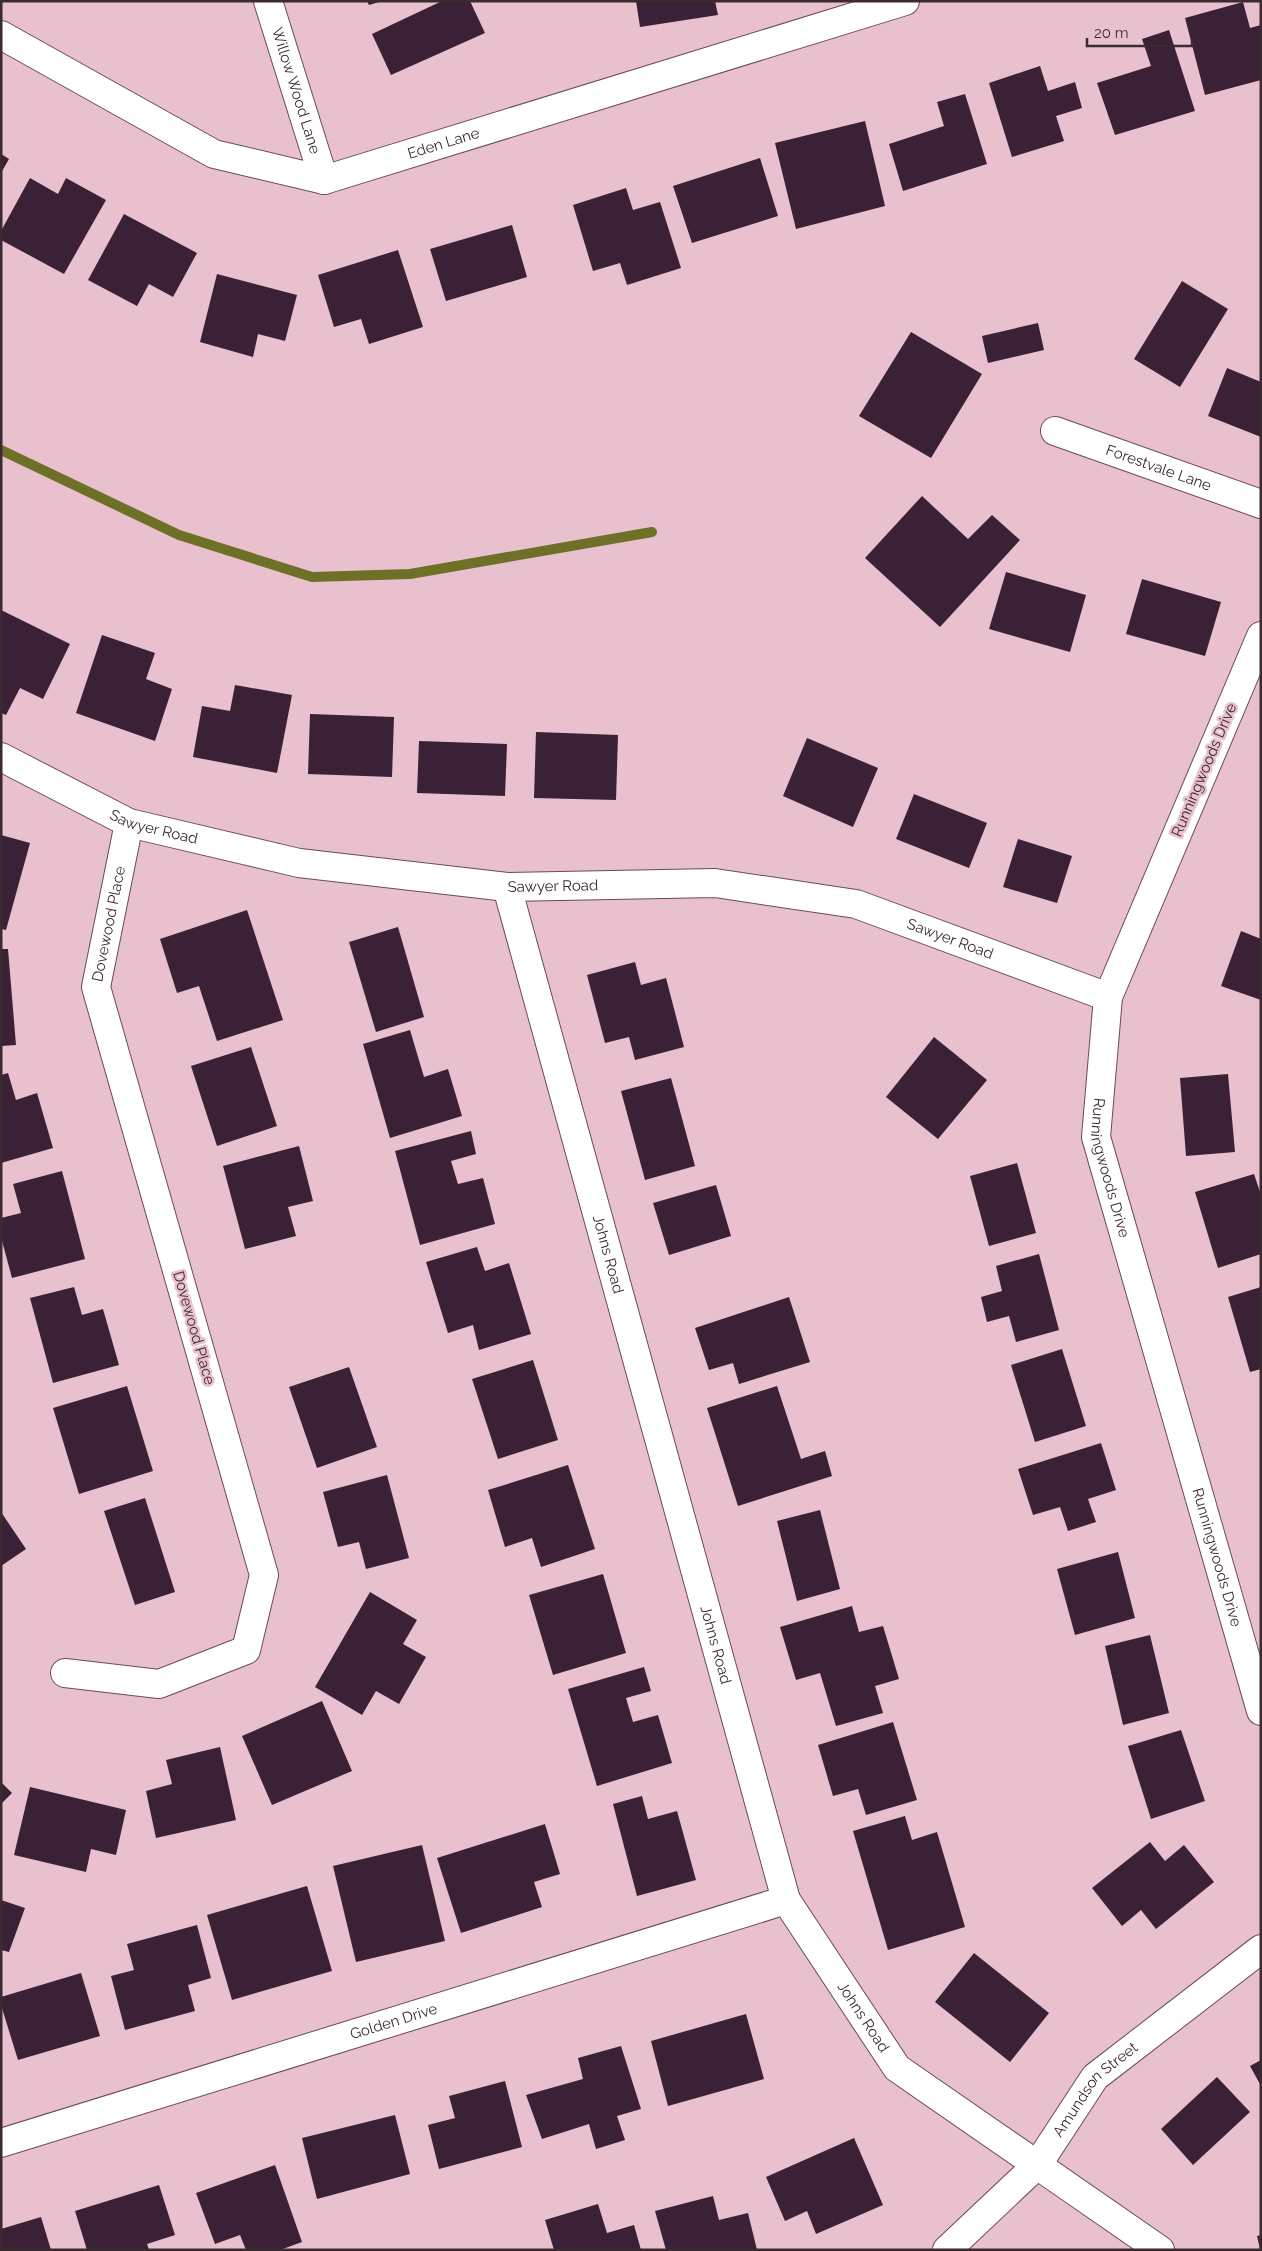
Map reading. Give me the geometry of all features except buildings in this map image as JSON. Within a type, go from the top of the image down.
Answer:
[{"type":"street","name":"Willow Wood Lane","points":[[268,1],[324,180]]},
{"type":"street","name":"Eden Lane","points":[[324,180],[832,11],[905,1]]},
{"type":"street","points":[[1,35],[214,154],[324,180]]},
{"type":"street","name":"Forestvale Lane","points":[[1056,431],[1261,504]]},
{"type":"street","name":"Runningwoods Drive","points":[[1261,636],[1108,997],[1096,1136],[1261,1711]]},
{"type":"street","name":"Sawyer Road","points":[[1,757],[129,823],[299,863],[507,886],[715,882],[856,904],[1108,997]]},
{"type":"street","name":"Dovewood Place","points":[[65,1673],[159,1684],[246,1650],[264,1575],[96,987],[129,823]]},
{"type":"street","name":"Johns Road","points":[[507,886],[786,1900],[897,2068],[1160,2250]]},
{"type":"street","name":"Golden Drive","points":[[1,2142],[786,1900]]},
{"type":"street","name":"Amundson Street","points":[[947,2250],[1038,2164],[1095,2076],[1261,1948]]},
{"type":"waterway","points":[[1,450],[179,535],[312,577],[410,574],[652,532]]}]
